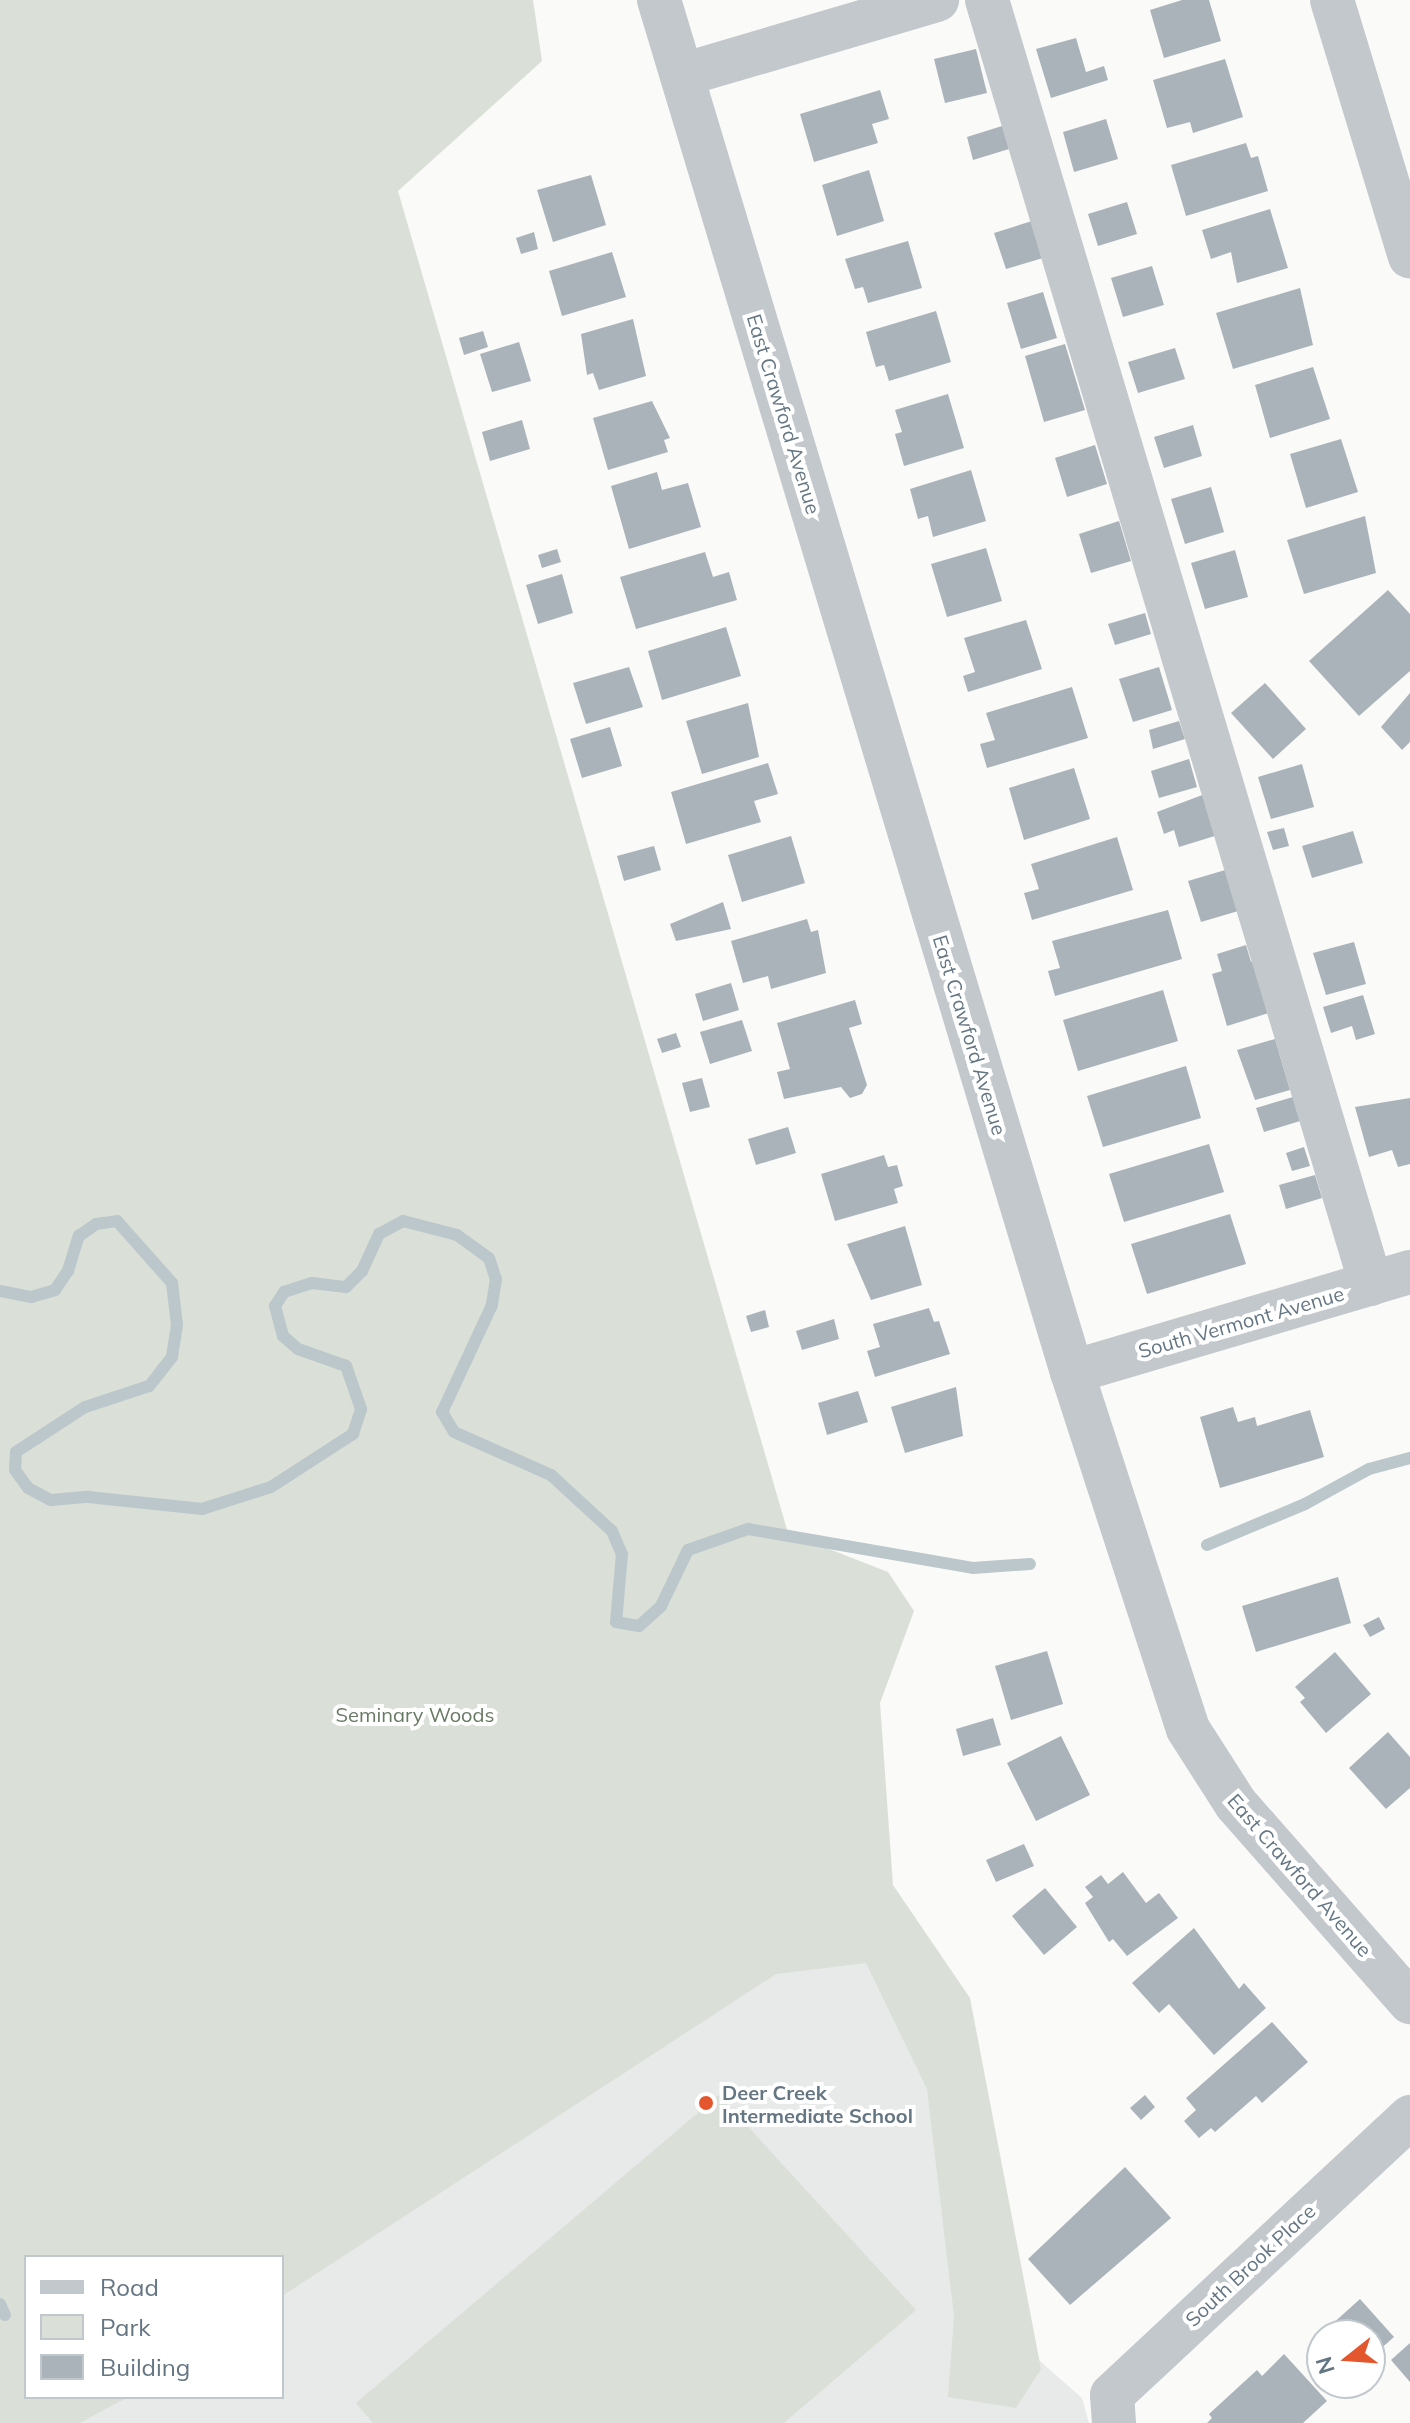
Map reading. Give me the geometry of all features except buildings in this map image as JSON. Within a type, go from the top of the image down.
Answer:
[{"type":"street","name":"East Crawford Avenue","points":[[659,0],[1072,1372],[1188,1729],[1236,1804],[1410,2002]]},
{"type":"street","points":[[682,75],[937,0]]},
{"type":"street","points":[[987,0],[1391,1278]]},
{"type":"street","points":[[1332,0],[1410,256]]},
{"type":"street","name":"South Vermont Avenue","points":[[1072,1372],[1391,1278]]},
{"type":"street","name":"South Brook Place","points":[[1114,2423],[1112,2395],[1410,2117]]},
{"type":"shaded area","name":"Deer Creek Intermediate School","points":[[893,1885],[1032,2354],[1082,2398],[1089,2423],[14,2423],[47,2399],[284,2399],[284,2256]]},
{"type":"green space","name":"Seminary Woods","points":[[0,0],[533,0],[542,61],[398,191],[788,1533],[888,1572],[914,1611],[880,1703],[893,1885],[970,1998],[1041,2369],[1016,2408],[948,2397],[954,2316],[927,2089],[866,1963],[776,1974],[284,2295],[284,2255],[24,2255],[24,2399],[124,2399],[80,2423],[0,2423]]},
{"type":"green space","points":[[719,2095],[916,2310],[784,2423],[373,2423],[356,2403]]},
{"type":"waterway","points":[[0,1291],[31,1297],[55,1290],[68,1271],[79,1236],[96,1224],[117,1221],[172,1283],[177,1325],[172,1357],[149,1386],[85,1407],[16,1452],[15,1470],[28,1488],[51,1500],[88,1497],[202,1509],[271,1487],[353,1434],[361,1409],[346,1366],[298,1349],[283,1336],[275,1306],[284,1292],[312,1283],[346,1287],[362,1271],[379,1234],[403,1221],[457,1235],[489,1258],[496,1279],[492,1305],[442,1412],[454,1432],[551,1475],[612,1531],[622,1554],[616,1622],[639,1626],[661,1606],[688,1550],[748,1529],[973,1568],[1030,1564]]},
{"type":"waterway","points":[[1207,1545],[1305,1504],[1369,1469],[1410,1458]]},
{"type":"waterway","points":[[0,2304],[5,2315]]},
{"type":"place","name":"Deer Creek Intermediate School","points":[[706,2103]]}]
